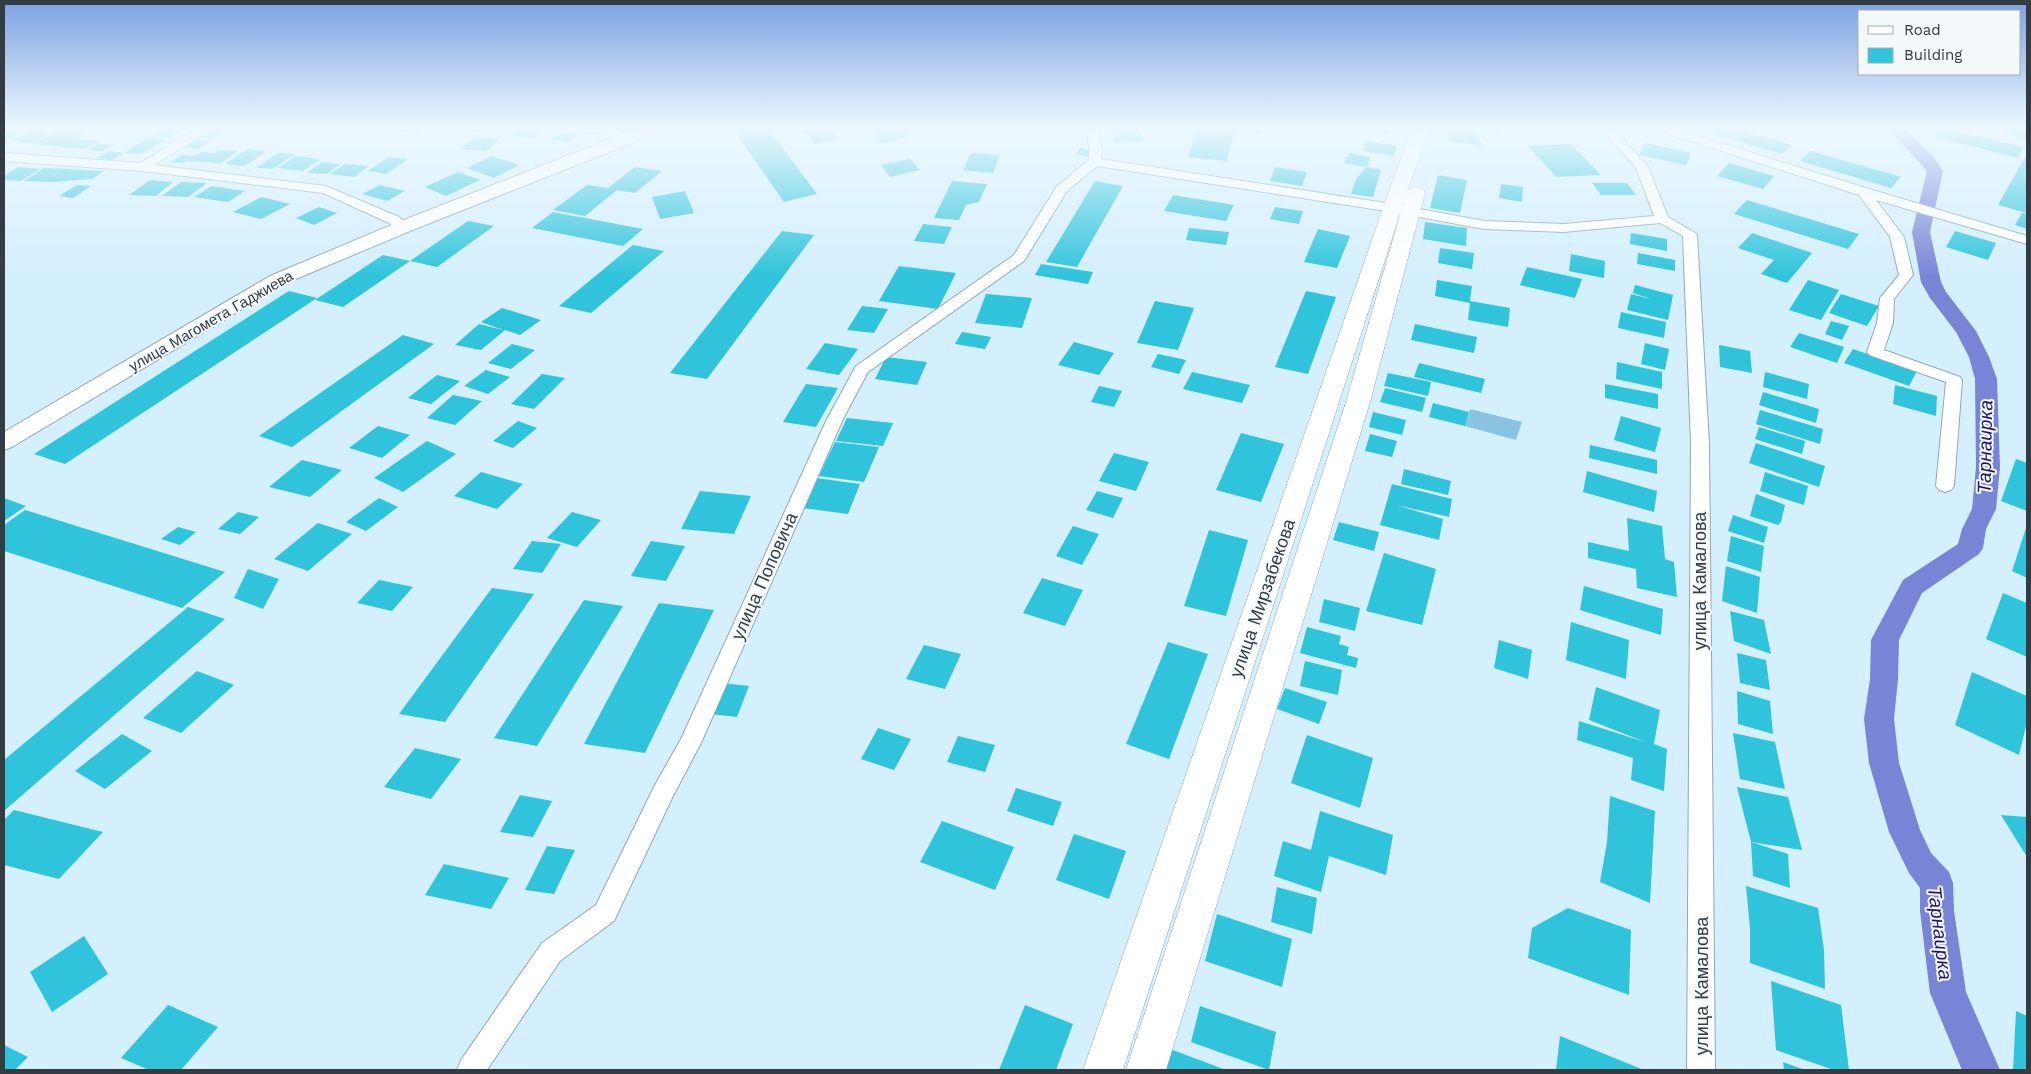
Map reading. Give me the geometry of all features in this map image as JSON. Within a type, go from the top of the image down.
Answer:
[{"type":"main road","name":"улица Магомета Гаджиева","points":[[4,429],[265,275],[518,176]]},
{"type":"main road","name":"улица Мирзабекова","points":[[1146,1070],[1358,402],[1409,176]]},
{"type":"main road","name":"улица Мирзабекова","points":[[1103,1070],[1401,210],[1416,176]]},
{"type":"main road","name":"улица Магомета Гаджиева","points":[[4,442],[276,280],[398,224]]},
{"type":"street","points":[[215,176],[326,190],[398,224]]},
{"type":"street","name":"улица Поповича","points":[[471,1070],[551,952],[605,913],[663,792],[690,743],[835,420],[862,369],[1019,258],[1062,189],[1077,176]]},
{"type":"street","points":[[1184,176],[1484,225],[1564,228],[1662,219],[1646,176]]},
{"type":"street","points":[[1813,176],[2027,240]]},
{"type":"street","points":[[1864,192],[1897,237],[1906,275],[1887,298],[1886,322],[1875,352],[1954,380],[1945,486]]},
{"type":"street","name":"улица Камалова","points":[[1662,219],[1690,234],[1699,435],[1701,1070]]},
{"type":"shaded area","points":[[1470,409],[1522,422],[1516,440],[1465,426]]},
{"type":"building","points":[[4,176],[29,176],[21,181],[4,180]]},
{"type":"building","points":[[32,176],[96,176],[92,179],[51,182],[24,181]]},
{"type":"building","points":[[449,176],[469,176],[480,180],[446,196],[425,187]]},
{"type":"building","points":[[623,176],[656,176],[635,193],[617,190],[585,216],[553,210],[587,185],[608,188]]},
{"type":"building","points":[[766,176],[804,176],[817,194],[784,202]]},
{"type":"building","points":[[1272,176],[1306,176],[1302,186],[1270,181]]},
{"type":"building","points":[[1358,176],[1379,176],[1373,197],[1351,194]]},
{"type":"building","points":[[1438,176],[1467,180],[1460,213],[1430,208]]},
{"type":"building","points":[[1717,176],[1774,176],[1763,189]]},
{"type":"building","points":[[1851,176],[1901,177],[1891,188]]},
{"type":"building","points":[[2014,176],[2027,176],[2027,213],[1998,205]]},
{"type":"building","points":[[150,180],[173,182],[156,196],[129,195]]},
{"type":"building","points":[[952,181],[987,184],[979,202],[966,205],[959,220],[934,218]]},
{"type":"building","points":[[1095,181],[1123,186],[1077,267],[1046,262]]},
{"type":"building","points":[[181,182],[207,183],[188,197],[162,196]]},
{"type":"building","points":[[1592,183],[1627,183],[1636,195],[1601,195]]},
{"type":"building","points":[[1501,184],[1523,187],[1522,202],[1499,198]]},
{"type":"building","points":[[77,185],[91,186],[73,198],[59,196]]},
{"type":"building","points":[[380,185],[405,191],[387,201],[362,194]]},
{"type":"building","points":[[212,186],[245,191],[228,202],[194,197]]},
{"type":"building","points":[[685,191],[694,213],[660,219],[652,197]]},
{"type":"building","points":[[1173,195],[1234,205],[1226,221],[1164,211]]},
{"type":"building","points":[[261,197],[290,204],[261,219],[233,212]]},
{"type":"building","points":[[1747,200],[1859,234],[1848,249],[1734,214]]},
{"type":"building","points":[[319,207],[337,213],[314,225],[296,218]]},
{"type":"building","points":[[1275,207],[1303,211],[1299,224],[1270,219]]},
{"type":"building","points":[[553,212],[643,229],[623,246],[532,228]]},
{"type":"building","points":[[2022,213],[2027,214],[2027,229],[2015,225]]},
{"type":"building","points":[[468,221],[494,226],[437,267],[410,261]]},
{"type":"building","points":[[1425,222],[1467,228],[1466,246],[1423,239]]},
{"type":"building","points":[[923,224],[952,227],[944,244],[914,241]]},
{"type":"building","points":[[1189,228],[1229,232],[1226,245],[1186,240]]},
{"type":"building","points":[[1318,229],[1350,236],[1337,268],[1304,262]]},
{"type":"building","points":[[782,231],[814,235],[707,379],[670,373]]},
{"type":"building","points":[[1955,231],[1996,243],[1988,260],[1946,247]]},
{"type":"building","points":[[1631,233],[1667,239],[1667,251],[1630,244]]},
{"type":"building","points":[[1752,233],[1812,253],[1787,283],[1761,274],[1774,260],[1738,248]]},
{"type":"building","points":[[633,245],[664,251],[591,313],[559,306]]},
{"type":"building","points":[[1440,248],[1474,253],[1472,269],[1438,263]]},
{"type":"building","points":[[1638,253],[1675,260],[1675,271],[1637,264]]},
{"type":"building","points":[[1571,254],[1605,261],[1604,278],[1569,271]]},
{"type":"building","points":[[383,255],[410,261],[343,307],[315,300]]},
{"type":"building","points":[[1041,264],[1093,272],[1088,284],[1035,275]]},
{"type":"building","points":[[899,266],[956,273],[938,309],[879,301]]},
{"type":"building","points":[[1527,267],[1582,279],[1575,298],[1520,285]]},
{"type":"building","points":[[1437,280],[1472,286],[1470,301],[1510,308],[1508,327],[1468,320],[1470,303],[1435,296]]},
{"type":"building","points":[[1808,280],[1839,290],[1821,320],[1789,310]]},
{"type":"building","points":[[1635,285],[1673,295],[1668,320],[1627,310],[1631,294],[1651,299],[1633,293]]},
{"type":"building","points":[[289,291],[317,298],[65,464],[34,454]]},
{"type":"building","points":[[1306,291],[1336,297],[1308,374],[1275,367]]},
{"type":"building","points":[[986,294],[1032,298],[1022,328],[975,323]]},
{"type":"building","points":[[1841,294],[1879,306],[1867,326],[1829,313]]},
{"type":"building","points":[[1155,301],[1194,308],[1178,350],[1137,343]]},
{"type":"building","points":[[862,306],[888,309],[874,333],[847,330]]},
{"type":"building","points":[[502,308],[541,320],[520,335],[505,330],[481,350],[455,345],[479,324],[503,330],[481,322]]},
{"type":"building","points":[[1621,312],[1666,322],[1664,338],[1618,328]]},
{"type":"building","points":[[1831,321],[1849,326],[1842,340],[1825,334]]},
{"type":"building","points":[[1415,324],[1477,337],[1474,353],[1411,340]]},
{"type":"building","points":[[962,332],[991,337],[985,349],[955,344]]},
{"type":"building","points":[[1799,333],[1844,347],[1837,363],[1790,347]]},
{"type":"building","points":[[403,335],[434,344],[292,447],[259,436]]},
{"type":"building","points":[[1074,342],[1114,353],[1099,375],[1058,365]]},
{"type":"building","points":[[825,343],[858,349],[839,375],[806,369]]},
{"type":"building","points":[[1645,343],[1669,349],[1665,370],[1641,364]]},
{"type":"building","points":[[512,344],[535,350],[511,369],[488,363]]},
{"type":"building","points":[[1719,345],[1750,351],[1752,373],[1720,367]]},
{"type":"building","points":[[1853,349],[1917,371],[1909,386],[1844,363]]},
{"type":"building","points":[[1158,354],[1186,360],[1179,374],[1151,367]]},
{"type":"building","points":[[886,357],[927,362],[917,385],[875,379]]},
{"type":"building","points":[[1617,362],[1662,372],[1662,389],[1616,379]]},
{"type":"building","points":[[1419,363],[1485,379],[1481,393],[1414,377]]},
{"type":"building","points":[[486,370],[510,377],[488,394],[464,386]]},
{"type":"building","points":[[1192,372],[1250,385],[1242,403],[1183,389]]},
{"type":"building","points":[[1765,372],[1809,384],[1807,399],[1763,387]]},
{"type":"building","points":[[1388,373],[1431,382],[1428,396],[1384,386]]},
{"type":"building","points":[[542,374],[565,378],[534,409],[511,404]]},
{"type":"building","points":[[437,375],[460,381],[431,404],[408,398]]},
{"type":"building","points":[[806,384],[838,388],[816,427],[783,422]]},
{"type":"building","points":[[1605,384],[1658,394],[1658,409],[1605,398]]},
{"type":"building","points":[[1895,385],[1937,396],[1936,416],[1893,404]]},
{"type":"building","points":[[1099,386],[1122,391],[1114,407],[1091,402]]},
{"type":"building","points":[[1385,388],[1426,398],[1422,412],[1380,402]]},
{"type":"building","points":[[1763,392],[1819,409],[1816,423],[1759,405]]},
{"type":"building","points":[[453,395],[482,401],[455,425],[427,418]]},
{"type":"building","points":[[1433,403],[1469,412],[1465,426],[1429,417]]},
{"type":"building","points":[[1760,410],[1823,429],[1820,444],[1756,424]]},
{"type":"building","points":[[1373,412],[1406,420],[1402,435],[1369,427]]},
{"type":"building","points":[[1621,416],[1661,428],[1655,452],[1614,440]]},
{"type":"building","points":[[847,418],[893,423],[883,446],[836,441]]},
{"type":"building","points":[[518,421],[537,428],[513,448],[493,441]]},
{"type":"building","points":[[378,426],[410,435],[382,458],[349,448]]},
{"type":"building","points":[[1759,427],[1805,441],[1802,454],[1755,439]]},
{"type":"building","points":[[1241,433],[1284,444],[1261,502],[1216,490]]},
{"type":"building","points":[[1370,434],[1397,441],[1392,457],[1365,451]]},
{"type":"building","points":[[427,441],[456,454],[403,492],[374,478]]},
{"type":"building","points":[[835,442],[879,447],[864,482],[819,476]]},
{"type":"building","points":[[1756,443],[1825,466],[1819,487],[1749,463]]},
{"type":"building","points":[[1590,445],[1657,460],[1657,474],[1589,458]]},
{"type":"building","points":[[1114,453],[1149,462],[1136,491],[1099,481]]},
{"type":"building","points":[[2016,459],[2027,463],[2027,511],[2001,501]]},
{"type":"building","points":[[302,460],[342,470],[310,497],[269,487]]},
{"type":"building","points":[[1404,469],[1451,481],[1448,495],[1401,484]]},
{"type":"building","points":[[1587,471],[1657,491],[1654,512],[1583,492]]},
{"type":"building","points":[[481,472],[523,484],[497,509],[454,496]]},
{"type":"building","points":[[1765,472],[1808,486],[1804,505],[1760,491]]},
{"type":"building","points":[[816,478],[860,484],[848,514],[803,508]]},
{"type":"building","points":[[1392,484],[1452,499],[1449,517],[1396,505],[1443,519],[1439,540],[1380,525]]},
{"type":"building","points":[[700,491],[751,496],[734,534],[681,529]]},
{"type":"building","points":[[1097,491],[1123,498],[1113,518],[1086,510]]},
{"type":"building","points":[[1756,494],[1785,505],[1781,522],[1778,525],[1750,516]]},
{"type":"building","points":[[4,498],[26,506],[4,521]]},
{"type":"building","points":[[379,498],[398,507],[366,531],[346,522]]},
{"type":"building","points":[[25,510],[225,572],[182,608],[4,551],[4,525]]},
{"type":"building","points":[[238,512],[259,517],[240,534],[218,529]]},
{"type":"building","points":[[572,512],[601,520],[577,547],[547,538]]},
{"type":"building","points":[[1733,515],[1768,527],[1764,543],[1728,531]]},
{"type":"building","points":[[1627,518],[1662,526],[1665,559],[1674,562],[1677,597],[1637,588],[1636,569],[1588,558],[1588,542],[1629,551]]},
{"type":"building","points":[[1339,522],[1379,532],[1374,551],[1333,540]]},
{"type":"building","points":[[318,523],[352,534],[308,571],[274,559]]},
{"type":"building","points":[[1073,526],[1099,534],[1082,565],[1056,556]]},
{"type":"building","points":[[178,527],[196,532],[180,545],[161,539]]},
{"type":"building","points":[[2027,528],[2027,578],[2012,571]]},
{"type":"building","points":[[1209,530],[1248,540],[1226,616],[1184,606]]},
{"type":"building","points":[[1731,536],[1764,546],[1761,572],[1727,561]]},
{"type":"building","points":[[532,541],[561,544],[542,573],[513,569]]},
{"type":"building","points":[[651,541],[685,546],[666,581],[631,576]]},
{"type":"building","points":[[1384,553],[1436,569],[1422,625],[1366,611]]},
{"type":"building","points":[[1726,566],[1760,577],[1757,613],[1722,601]]},
{"type":"building","points":[[248,569],[279,579],[263,609],[234,598]]},
{"type":"building","points":[[1042,578],[1083,590],[1065,626],[1023,613]]},
{"type":"building","points":[[379,580],[413,587],[392,611],[357,603]]},
{"type":"building","points":[[1584,586],[1663,609],[1661,635],[1580,610]]},
{"type":"building","points":[[492,588],[534,594],[445,722],[399,714]]},
{"type":"building","points":[[2003,593],[2027,603],[2027,657],[1986,639]]},
{"type":"building","points":[[1324,599],[1360,608],[1355,631],[1319,622]]},
{"type":"building","points":[[584,600],[623,606],[537,746],[494,738]]},
{"type":"building","points":[[659,603],[714,610],[645,753],[584,744]]},
{"type":"building","points":[[188,607],[225,619],[4,811],[4,760]]},
{"type":"building","points":[[1730,611],[1764,620],[1771,654],[1734,641]]},
{"type":"building","points":[[1571,622],[1629,640],[1626,679],[1566,660]]},
{"type":"building","points":[[1307,627],[1341,636],[1339,644],[1349,647],[1347,655],[1358,658],[1356,668],[1300,653]]},
{"type":"building","points":[[1499,640],[1532,650],[1528,679],[1494,668]]},
{"type":"building","points":[[1168,642],[1208,654],[1169,759],[1126,744]]},
{"type":"building","points":[[924,645],[961,654],[945,689],[906,679]]},
{"type":"building","points":[[1737,653],[1766,660],[1770,690],[1740,683]]},
{"type":"building","points":[[1305,661],[1342,670],[1338,695],[1300,686]]},
{"type":"building","points":[[197,671],[234,685],[181,733],[143,718]]},
{"type":"building","points":[[1972,672],[2027,696],[2027,722],[2019,755],[1955,725]]},
{"type":"building","points":[[723,683],[749,686],[737,717],[710,714]]},
{"type":"building","points":[[1596,687],[1660,710],[1654,744],[1667,749],[1664,791],[1631,780],[1633,758],[1577,740],[1579,721],[1645,742],[1589,720]]},
{"type":"building","points":[[1285,688],[1327,702],[1319,724],[1277,709]]},
{"type":"building","points":[[1737,691],[1770,701],[1773,734],[1738,724]]},
{"type":"building","points":[[878,728],[911,739],[894,770],[861,759]]},
{"type":"building","points":[[1733,733],[1775,742],[1785,789],[1740,779]]},
{"type":"building","points":[[122,734],[152,751],[105,789],[75,771]]},
{"type":"building","points":[[1307,735],[1373,758],[1360,808],[1291,783]]},
{"type":"building","points":[[958,736],[995,745],[985,772],[947,762]]},
{"type":"building","points":[[415,748],[461,759],[431,799],[384,787]]},
{"type":"building","points":[[1737,787],[1788,797],[1802,850],[1751,842]]},
{"type":"building","points":[[1016,788],[1062,802],[1053,826],[1007,811]]},
{"type":"building","points":[[520,795],[552,801],[533,837],[500,832]]},
{"type":"building","points":[[1610,796],[1655,811],[1650,903],[1600,882],[1607,842]]},
{"type":"building","points":[[14,810],[103,832],[59,879],[4,865],[4,820]]},
{"type":"building","points":[[1320,811],[1393,835],[1386,875],[1329,856],[1321,892],[1274,876],[1283,841],[1311,850]]},
{"type":"building","points":[[2001,815],[2027,817],[2027,857]]},
{"type":"building","points":[[942,821],[1014,847],[995,890],[920,862]]},
{"type":"building","points":[[1074,834],[1126,851],[1109,899],[1056,880]]},
{"type":"building","points":[[1751,842],[1788,854],[1790,888],[1753,876]]},
{"type":"building","points":[[547,846],[575,850],[554,894],[525,890]]},
{"type":"building","points":[[444,864],[509,878],[491,909],[425,895]]},
{"type":"building","points":[[1746,886],[1818,908],[1824,950],[1825,989],[1750,963],[1750,928]]},
{"type":"building","points":[[1277,887],[1317,898],[1312,934],[1271,922]]},
{"type":"building","points":[[1568,908],[1631,930],[1629,995],[1528,958],[1532,928]]},
{"type":"building","points":[[1217,914],[1292,939],[1282,987],[1205,961]]},
{"type":"building","points":[[84,936],[108,974],[52,1012],[30,972]]},
{"type":"building","points":[[1771,981],[1841,1005],[1849,1070],[1834,1070],[1776,1050]]},
{"type":"building","points":[[168,1005],[218,1027],[181,1070],[149,1070],[121,1058]]},
{"type":"building","points":[[1025,1005],[1073,1024],[1056,1070],[999,1070]]},
{"type":"building","points":[[1200,1006],[1276,1032],[1269,1070],[1191,1042]]},
{"type":"building","points":[[2016,1011],[2027,1016],[2027,1070],[2013,1070]]},
{"type":"building","points":[[1560,1036],[1644,1070],[1556,1070]]},
{"type":"building","points":[[4,1045],[28,1057],[15,1070],[4,1070]]},
{"type":"building","points":[[1170,1049],[1226,1070],[1164,1070]]},
{"type":"building","points":[[1783,1062],[1805,1070],[1784,1070]]},
{"type":"waterway","name":"Тарнаирка","points":[[1934,176],[1921,232],[1931,282],[1937,294],[1966,331],[1979,357],[1986,379],[1988,467],[1984,509],[1974,529],[1970,548],[1912,587],[1885,640],[1884,679],[1879,719],[1884,763],[1905,832],[1920,863],[1937,883],[1937,911],[1948,993],[1981,1070]]}]
